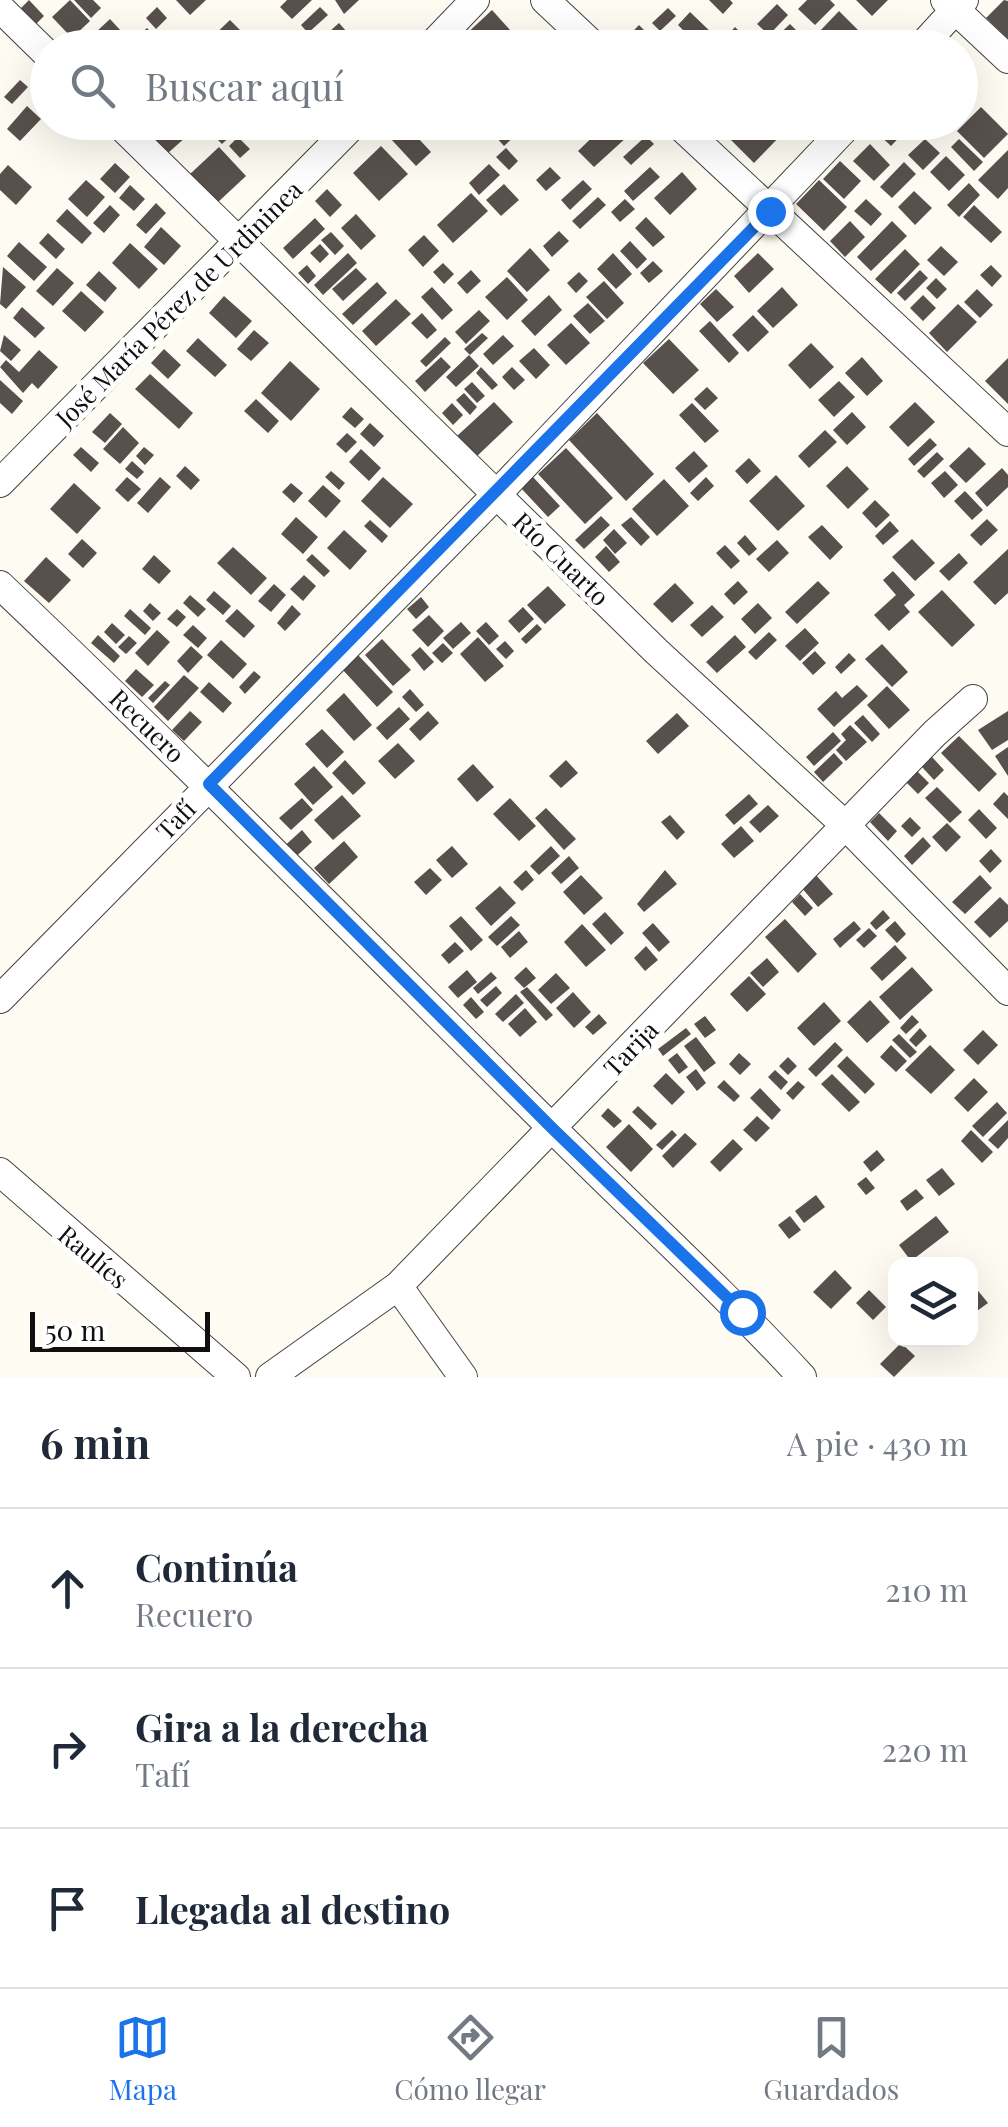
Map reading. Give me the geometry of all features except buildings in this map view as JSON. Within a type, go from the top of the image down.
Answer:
[{"type":"street","points":[[446,30],[475,0]]},
{"type":"street","points":[[545,0],[577,30]]},
{"type":"street","points":[[0,3],[30,35]]},
{"type":"street","points":[[934,30],[955,3],[1008,60]]},
{"type":"street","name":"Río Cuarto","points":[[135,140],[496,495],[845,825],[1008,991]]},
{"type":"street","name":"José María Pérez de Urdininea","points":[[0,483],[339,140]]},
{"type":"street","points":[[695,140],[1008,432]]},
{"type":"street","name":"Tafí","points":[[0,999],[496,495],[835,140]]},
{"type":"street","name":"Recuero","points":[[0,585],[209,784],[742,1312],[802,1377]]},
{"type":"street","name":"Tarija","points":[[270,1377],[398,1286],[845,825],[974,699]]},
{"type":"street","name":"Raulíes","points":[[0,1172],[236,1377]]},
{"type":"street","points":[[398,1286],[462,1377]]},
{"type":"route","points":[[742,1312],[209,784],[770,211]]}]
